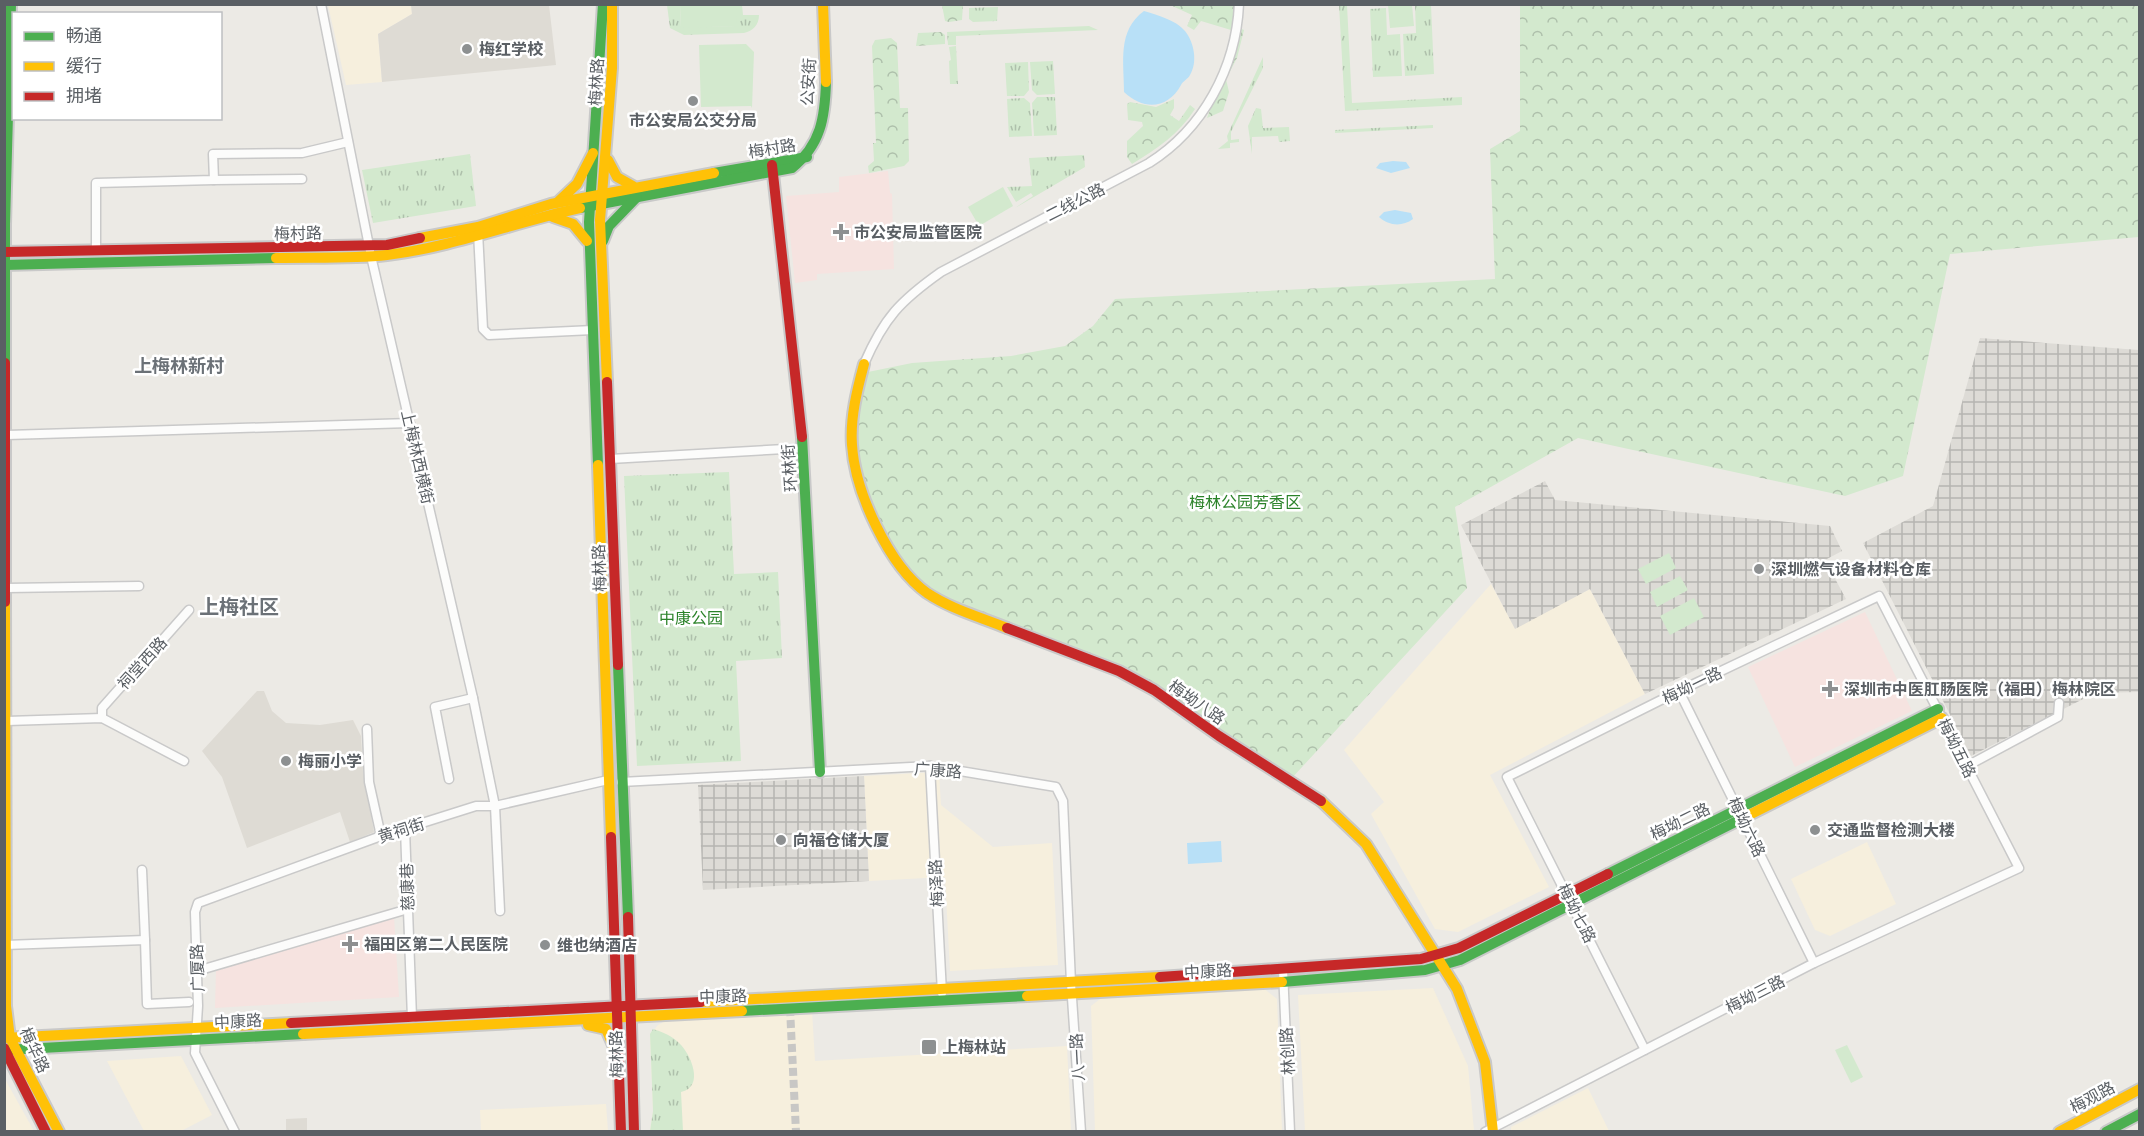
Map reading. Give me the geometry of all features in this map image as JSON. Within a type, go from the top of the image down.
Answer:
[{"type":"main road","name":"梅华路","points":[[11,4],[5,252],[8,721],[6,1006],[8,1049],[46,1131]]},
{"type":"main road","name":"梅林路","points":[[601,150],[603,4]]},
{"type":"main road","name":"梅林路","points":[[612,4],[613,54],[597,199],[593,330],[621,1131]]},
{"type":"main road","name":"公安街","points":[[808,157],[819,135],[826,89],[823,4]]},
{"type":"main road","points":[[544,216],[563,219],[574,225],[583,231],[596,247],[609,226],[638,191],[617,177],[601,150],[573,190],[563,199],[551,204]]},
{"type":"main road","name":"梅村路","points":[[478,232],[551,204],[597,199],[772,167],[808,157]]},
{"type":"main road","name":"环林街","points":[[772,167],[803,448],[820,772]]},
{"type":"main road","name":"梅村路","points":[[5,265],[370,251],[419,240],[478,232],[544,216],[597,199]]},
{"type":"main road","name":"梅林路","points":[[596,247],[610,459],[630,968],[633,1131]]},
{"type":"main road","name":"梅村路","points":[[5,252],[370,251]]},
{"type":"main road","name":"梅坳八路","points":[[864,364],[854,404],[852,447],[856,473],[874,516],[900,564],[915,583],[933,598],[951,606],[1119,671],[1314,794],[1366,844],[1454,983],[1480,1043],[1491,1095],[1490,1129]]},
{"type":"main road","name":"梅坳二路","points":[[1435,956],[1459,948],[1569,898],[1940,714]]},
{"type":"main road","name":"梅坳二路","points":[[1443,967],[1569,898]]},
{"type":"main road","name":"中康路","points":[[1283,976],[1435,956]]},
{"type":"main road","name":"中康路","points":[[7,1038],[196,1034],[1443,967]]},
{"type":"main road","points":[[616,968],[611,978],[611,991],[606,1000],[575,1014],[584,1024],[604,1026],[610,1032],[618,1069]]},
{"type":"main road","points":[[630,968],[634,988],[641,996],[664,998],[675,1008],[647,1018],[640,1023],[638,1052],[631,1069]]},
{"type":"main road","name":"中康路","points":[[8,1049],[412,1018],[575,1014]]},
{"type":"main road","name":"梅华路","points":[[8,1049],[58,1131]]},
{"type":"main road","name":"梅观路","points":[[2059,1131],[2139,1089]]},
{"type":"main road","points":[[2106,1131],[2139,1114]]},
{"type":"street","name":"上梅林西横街","points":[[321,4],[370,251],[473,698],[495,806],[500,911]]},
{"type":"street","name":"二线公路","points":[[864,364],[878,332],[892,313],[941,272],[1149,163],[1180,140],[1195,125],[1214,93],[1235,34],[1239,4]]},
{"type":"street","points":[[214,180],[213,154],[302,153],[348,142]]},
{"type":"street","points":[[96,251],[96,183],[302,179]]},
{"type":"street","points":[[478,232],[483,329],[489,335],[593,330]]},
{"type":"street","points":[[7,435],[410,423]]},
{"type":"street","points":[[610,459],[803,448]]},
{"type":"street","points":[[7,588],[139,586]]},
{"type":"street","name":"梅坳一路","points":[[1507,777],[1679,691],[1879,596]]},
{"type":"street","name":"梅坳五路","points":[[1879,596],[2019,868]]},
{"type":"street","name":"祠堂西路","points":[[102,718],[102,708],[189,610]]},
{"type":"street","name":"梅坳六路","points":[[1679,691],[1814,963]]},
{"type":"street","points":[[449,779],[435,707],[473,698]]},
{"type":"street","points":[[1967,766],[2058,717],[2060,703]]},
{"type":"street","points":[[8,721],[102,718],[184,761]]},
{"type":"street","points":[[367,729],[369,782],[381,836]]},
{"type":"street","name":"广康路","points":[[621,782],[930,766],[1056,787],[1064,801],[1072,988]]},
{"type":"street","name":"梅泽路","points":[[930,766],[942,995]]},
{"type":"street","name":"梅坳七路","points":[[1507,777],[1645,1050]]},
{"type":"street","name":"黄祠街","points":[[198,903],[381,836],[476,806],[495,806],[608,780]]},
{"type":"street","name":"慈康巷","points":[[405,829],[412,1018]]},
{"type":"street","name":"梅坳三路","points":[[1490,1129],[1814,963],[2019,868]]},
{"type":"street","points":[[142,870],[147,1004],[189,1002]]},
{"type":"street","name":"广厦路","points":[[198,903],[195,912],[197,971],[195,1053],[235,1131]]},
{"type":"street","points":[[197,971],[408,909]]},
{"type":"street","points":[[5,945],[145,940]]},
{"type":"street","name":"林创路","points":[[1283,976],[1290,1131]]},
{"type":"street","name":"八一路","points":[[1072,988],[1081,1131]]},
{"type":"shaded area","points":[[328,5],[411,5],[412,14],[378,34],[382,82],[346,85]]},
{"type":"shaded area","name":"梅红学校","points":[[411,5],[549,5],[556,65],[382,82],[378,34],[412,14]]},
{"type":"shaded area","name":"市公安局监管医院","points":[[888,171],[892,194],[894,269],[817,274],[817,280],[795,283],[786,196],[839,192],[839,177]]},
{"type":"shaded area","points":[[1980,338],[2139,350],[2139,692],[2095,693],[1971,756],[1863,543],[1933,506]]},
{"type":"shaded area","points":[[1545,481],[1555,500],[1830,526],[1842,551],[1825,560],[1846,599],[1645,694],[1590,589],[1515,629],[1461,525]]},
{"type":"shaded area","points":[[1491,584],[1515,628],[1590,589],[1645,694],[1490,775],[1549,887],[1458,932],[1435,929],[1371,814],[1384,802],[1344,750]]},
{"type":"shaded area","name":"深圳市中医肛肠医院（福田）梅林院区","points":[[1865,612],[1912,711],[1795,767],[1748,667]]},
{"type":"shaded area","name":"梅丽小学","points":[[257,691],[264,691],[272,711],[286,723],[320,725],[353,720],[361,736],[363,771],[374,832],[350,842],[340,812],[247,848],[222,777],[202,751]]},
{"type":"shaded area","points":[[939,772],[941,805],[993,847],[1052,843],[1058,965],[950,971],[945,877],[869,881],[864,776]]},
{"type":"shaded area","name":"向福仓储大厦","points":[[864,776],[869,881],[703,890],[698,785]]},
{"type":"shaded area","points":[[1867,842],[1896,904],[1830,936],[1815,930],[1791,879]]},
{"type":"shaded area","name":"福田区第二人民医院","points":[[394,917],[399,997],[215,1008],[216,971]]},
{"type":"shaded area","points":[[1263,988],[1277,999],[1282,1131],[1095,1131],[1091,1006],[1104,996]]},
{"type":"shaded area","points":[[1433,988],[1468,1066],[1474,1131],[1305,1131],[1298,995]]},
{"type":"shaded area","points":[[812,1010],[815,1061],[1067,1046],[1071,1131],[650,1131],[653,1111],[650,1034],[658,1025],[667,1020]]},
{"type":"shaded area","points":[[181,1056],[212,1115],[181,1131],[144,1131],[107,1061]]},
{"type":"shaded area","points":[[5,1079],[34,1131],[5,1131]]},
{"type":"shaded area","points":[[1588,1088],[1609,1131],[1511,1131],[1511,1127]]},
{"type":"shaded area","points":[[606,1104],[608,1131],[481,1131],[480,1110]]},
{"type":"shaded area","points":[[307,1118],[307,1131],[286,1131],[286,1119]]},
{"type":"green space","points":[[1168,4],[1235,5],[1231,30],[1201,21],[1194,30],[1187,26],[1192,15]]},
{"type":"green space","points":[[667,5],[680,5],[681,27],[736,26],[736,5],[742,5],[743,15],[759,15],[759,19],[755,27],[744,33],[684,35],[670,28]]},
{"type":"green space","points":[[680,5],[736,5],[737,26],[681,28]]},
{"type":"green space","points":[[942,5],[963,5],[962,20],[945,21]]},
{"type":"green space","points":[[1339,5],[1347,5],[1352,103],[1462,97],[1462,105],[1345,111]]},
{"type":"green space","points":[[1388,5],[1412,5],[1414,26],[1390,28]]},
{"type":"green space","points":[[1431,5],[1434,74],[1405,76],[1403,34],[1416,33],[1415,6]]},
{"type":"green space","name":"梅林公园芳香区","points":[[1520,5],[2139,5],[2139,237],[1950,254],[1903,476],[1845,496],[1578,438],[1455,507],[1467,588],[1291,779],[1154,690],[933,598],[900,564],[854,460],[858,385],[868,372],[912,363],[1011,356],[1065,346],[1093,326],[1115,299],[1495,279],[1490,149],[1520,131]]},
{"type":"green space","points":[[998,7],[997,21],[973,22],[969,19],[969,8]]},
{"type":"green space","points":[[1386,8],[1387,35],[1400,34],[1402,76],[1373,77],[1370,9]]},
{"type":"green space","points":[[1089,26],[1098,30],[956,36],[956,45],[948,45],[947,32]]},
{"type":"green space","points":[[1239,28],[1244,30],[1237,58],[1226,79],[1229,92],[1223,111],[1207,118]]},
{"type":"green space","points":[[941,32],[945,35],[945,44],[916,46],[918,33]]},
{"type":"green space","points":[[891,38],[897,43],[900,108],[908,108],[909,161],[904,166],[869,173],[868,166],[874,161],[873,143],[876,143],[872,46],[875,40]]},
{"type":"green space","points":[[746,44],[754,52],[752,108],[751,106],[701,107],[699,45]]},
{"type":"green space","points":[[956,46],[958,84],[950,84],[949,47]]},
{"type":"green space","points":[[1263,57],[1263,68],[1231,132],[1231,140],[1239,139],[1239,142],[1230,143],[1230,148],[1218,149],[1228,141],[1227,136]]},
{"type":"green space","points":[[1053,61],[1055,94],[1037,95],[1032,90],[1030,62]]},
{"type":"green space","points":[[1028,62],[1029,90],[1024,96],[1007,96],[1005,63]]},
{"type":"green space","points":[[1037,97],[1055,97],[1057,135],[1034,136],[1032,103]]},
{"type":"green space","points":[[1024,98],[1030,103],[1032,136],[1009,137],[1007,99]]},
{"type":"green space","points":[[1174,99],[1174,108],[1170,115],[1179,121],[1190,105],[1195,109],[1167,140],[1132,164],[1127,157],[1127,141],[1143,126],[1142,122],[1128,120],[1127,104],[1130,102],[1156,107]]},
{"type":"green space","points":[[1256,108],[1261,109],[1263,128],[1289,127],[1290,141],[1279,142],[1278,136],[1252,137],[1252,154],[1248,126]]},
{"type":"green space","points":[[1433,125],[1433,128],[1335,133],[1335,130]]},
{"type":"green space","points":[[470,154],[476,206],[373,223],[362,170]]},
{"type":"green space","points":[[1084,155],[1085,167],[1015,208],[1033,196],[1031,193],[1016,202],[1007,187],[1032,186],[1029,158]]},
{"type":"green space","points":[[1003,187],[1013,206],[979,226],[968,207]]},
{"type":"green space","name":"中康公园","points":[[729,472],[734,574],[778,572],[782,658],[736,661],[741,761],[637,766],[624,476]]},
{"type":"green space","points":[[1669,553],[1676,568],[1646,584],[1638,569]]},
{"type":"green space","points":[[1680,576],[1688,590],[1657,607],[1650,592]]},
{"type":"green space","points":[[1694,598],[1704,617],[1670,635],[1660,616]]},
{"type":"green space","points":[[653,1029],[667,1034],[684,1048],[694,1070],[692,1084],[681,1092],[683,1131],[650,1131],[653,1111],[650,1034]]},
{"type":"green space","points":[[1847,1045],[1863,1077],[1851,1083],[1835,1050]]},
{"type":"water","points":[[1144,11],[1166,18],[1181,27],[1188,36],[1194,52],[1194,64],[1189,76],[1169,99],[1155,105],[1140,102],[1124,92],[1123,58],[1126,37],[1135,19]]},
{"type":"water","points":[[1406,162],[1410,168],[1391,173],[1376,168],[1380,163]]},
{"type":"water","points":[[1395,210],[1411,213],[1413,219],[1396,224],[1379,217],[1384,212]]},
{"type":"water","points":[[1221,841],[1222,862],[1188,864],[1187,843]]},
{"type":"tunnel","points":[[790,1008],[796,1132]]},
{"type":"traffic: fast","points":[[5,363],[5,224],[11,4]]},
{"type":"traffic: fast","points":[[598,465],[589,222],[603,4]]},
{"type":"traffic: fast","points":[[580,208],[792,168],[809,150],[820,130],[826,82]]},
{"type":"traffic: fast","points":[[714,173],[807,157]]},
{"type":"traffic: fast","points":[[603,241],[609,226],[637,197]]},
{"type":"traffic: fast","points":[[4,265],[276,258]]},
{"type":"traffic: fast","points":[[802,437],[820,772]]},
{"type":"traffic: fast","points":[[618,665],[628,917]]},
{"type":"traffic: fast","points":[[1608,874],[1938,709]]},
{"type":"traffic: fast","points":[[1282,982],[1425,970],[1460,960],[1743,818]]},
{"type":"traffic: fast","points":[[742,1011],[1027,996]]},
{"type":"traffic: fast","points":[[4,1050],[303,1034]]},
{"type":"traffic: fast","points":[[2106,1132],[2140,1114]]},
{"type":"traffic: slow","points":[[607,382],[600,220],[612,68],[612,4]]},
{"type":"traffic: slow","points":[[823,4],[826,82]]},
{"type":"traffic: slow","points":[[559,201],[577,184],[593,153]]},
{"type":"traffic: slow","points":[[608,160],[617,177],[633,186]]},
{"type":"traffic: slow","points":[[420,238],[478,227],[551,204],[714,173]]},
{"type":"traffic: slow","points":[[276,258],[359,257],[412,251],[580,208]]},
{"type":"traffic: slow","points":[[553,217],[573,224],[587,241]]},
{"type":"traffic: slow","points":[[864,364],[853,414],[852,445],[860,484],[876,527],[900,565],[927,593],[956,608],[1007,628]]},
{"type":"traffic: slow","points":[[598,465],[611,837]]},
{"type":"traffic: slow","points":[[5,602],[6,1006],[10,1038],[59,1132]]},
{"type":"traffic: slow","points":[[1743,818],[1942,718]]},
{"type":"traffic: slow","points":[[1321,801],[1366,844],[1457,989],[1485,1062],[1493,1132]]},
{"type":"traffic: slow","points":[[701,1002],[1160,977]]},
{"type":"traffic: slow","points":[[1027,996],[1282,982]]},
{"type":"traffic: slow","points":[[303,1034],[742,1011]]},
{"type":"traffic: slow","points":[[4,1038],[291,1023]]},
{"type":"traffic: slow","points":[[588,1025],[606,1029],[613,1045]]},
{"type":"traffic: slow","points":[[2059,1132],[2140,1089]]},
{"type":"traffic: jam","points":[[772,165],[802,437]]},
{"type":"traffic: jam","points":[[4,252],[387,245],[420,238]]},
{"type":"traffic: jam","points":[[5,363],[5,602]]},
{"type":"traffic: jam","points":[[607,382],[618,665]]},
{"type":"traffic: jam","points":[[1007,628],[1119,671],[1154,690],[1219,736],[1321,801]]},
{"type":"traffic: jam","points":[[611,837],[621,1132]]},
{"type":"traffic: jam","points":[[1160,977],[1421,959],[1459,948],[1608,874]]},
{"type":"traffic: jam","points":[[628,917],[634,1132]]},
{"type":"traffic: jam","points":[[291,1023],[701,1002]]},
{"type":"traffic: jam","points":[[4,1048],[46,1132]]},
{"type":"place","name":"梅红学校","points":[[467,49]]},
{"type":"place","name":"市公安局公交分局","points":[[693,101]]},
{"type":"place","name":"市公安局监管医院","points":[[841,232]]},
{"type":"place","name":"深圳燃气设备材料仓库","points":[[1759,569]]},
{"type":"place","name":"深圳市中医肛肠医院（福田）梅林院区","points":[[1830,689]]},
{"type":"place","name":"梅丽小学","points":[[286,761]]},
{"type":"place","name":"交通监督检测大楼","points":[[1815,830]]},
{"type":"place","name":"向福仓储大厦","points":[[781,840]]},
{"type":"place","name":"福田区第二人民医院","points":[[350,944]]},
{"type":"place","name":"维也纳酒店","points":[[545,945]]},
{"type":"place","name":"上梅林站","points":[[929,1047]]},
{"type":"district","name":"上梅林新村","points":[[179,366]]},
{"type":"district","name":"上梅社区","points":[[239,607]]}]
